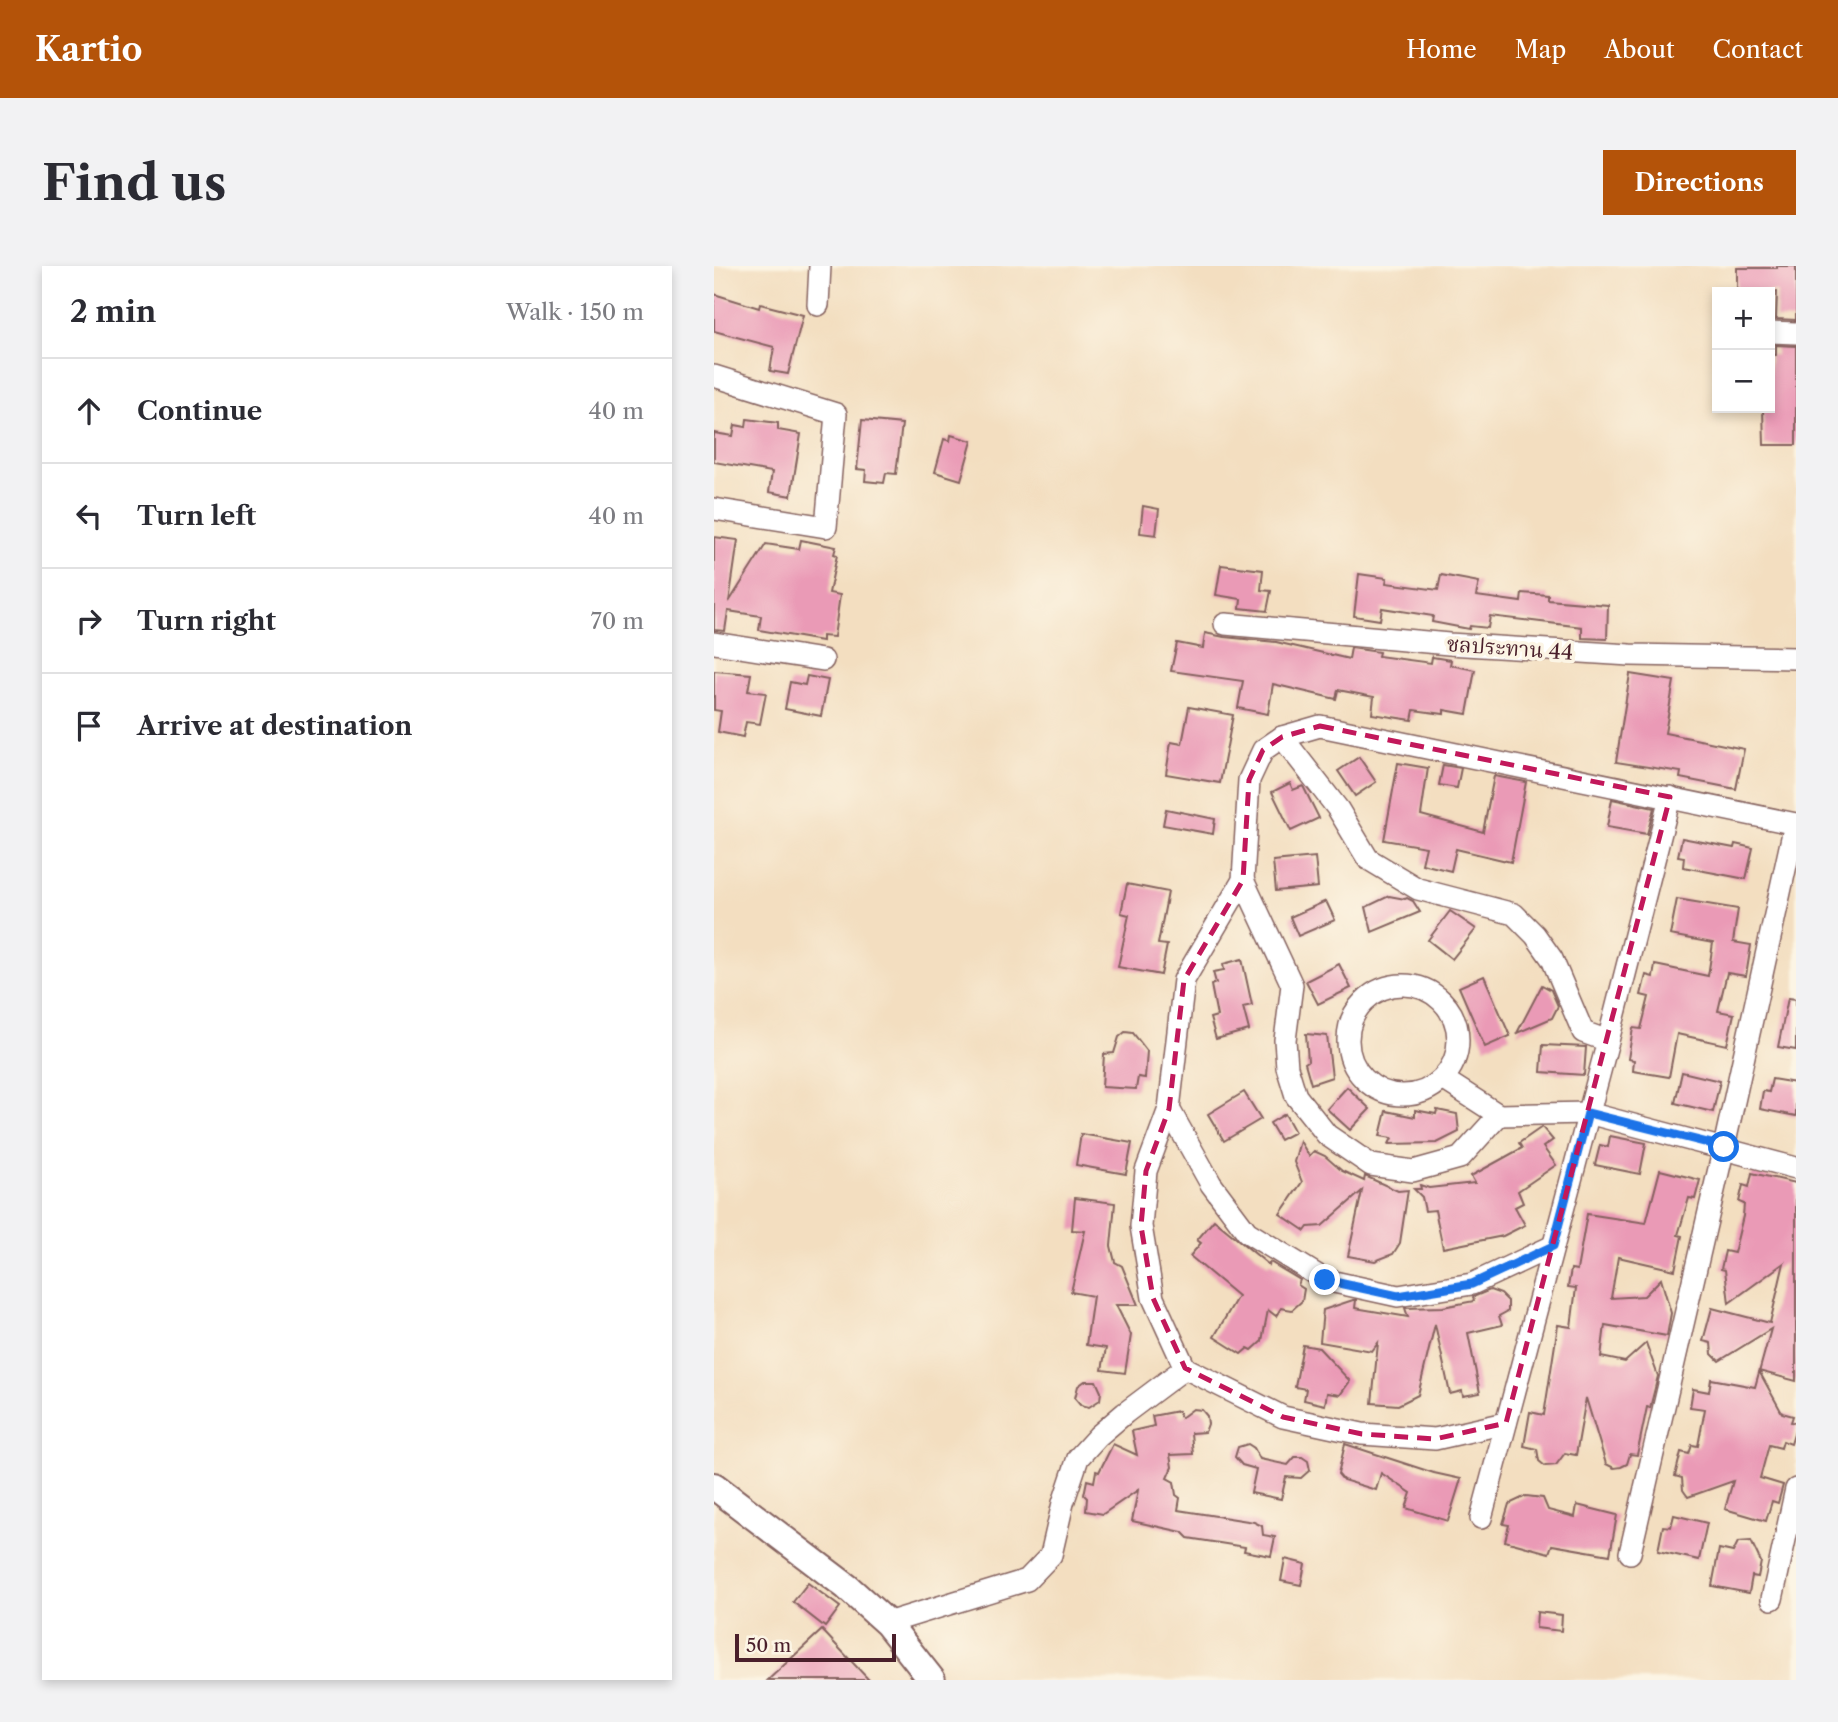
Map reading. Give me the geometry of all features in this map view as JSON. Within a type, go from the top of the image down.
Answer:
[{"type":"street","points":[[818,305],[820,266]]},
{"type":"street","points":[[1775,332],[1796,333]]},
{"type":"street","points":[[714,376],[836,414],[826,527],[714,509]]},
{"type":"street","name":"ชลประทาน 44","points":[[1225,624],[1449,644],[1602,653],[1796,657]]},
{"type":"street","points":[[714,643],[823,660]]},
{"type":"street","points":[[1506,1423],[1436,1439],[1362,1434],[1283,1417],[1185,1367],[1153,1298],[1141,1226],[1146,1171],[1169,1109],[1184,980],[1243,880],[1249,780],[1263,750],[1282,737],[1320,726],[1796,824],[1630,1553]]},
{"type":"street","points":[[1282,737],[1338,809],[1368,859],[1418,889],[1514,914],[1535,934],[1552,959],[1583,1031],[1608,1041]]},
{"type":"street","points":[[1481,1518],[1670,797]]},
{"type":"street","points":[[1243,880],[1292,985],[1285,1040],[1286,1067],[1296,1096],[1327,1135],[1371,1165],[1413,1171],[1461,1158],[1499,1115]]},
{"type":"street","points":[[1395,986],[1414,986],[1432,993],[1443,1002],[1454,1018],[1458,1037],[1454,1063],[1443,1079],[1425,1091],[1406,1095],[1387,1093],[1367,1082],[1355,1067],[1349,1052],[1348,1032],[1354,1014],[1363,1003],[1378,992],[1395,986]]},
{"type":"street","points":[[1443,1079],[1499,1115],[1588,1113],[1796,1168]]},
{"type":"street","points":[[1169,1109],[1211,1184],[1247,1232],[1325,1280],[1398,1296],[1472,1284],[1553,1246]]},
{"type":"street","points":[[887,1623],[1027,1580],[1051,1555],[1063,1503],[1078,1458],[1125,1413],[1185,1367]]},
{"type":"street","points":[[714,1486],[848,1587],[887,1623],[932,1680]]},
{"type":"street","points":[[1772,1599],[1796,1489]]},
{"type":"highlighted area","points":[[1320,726],[1670,797],[1506,1423],[1435,1439],[1362,1434],[1283,1417],[1185,1368],[1153,1298],[1141,1226],[1146,1171],[1169,1109],[1184,980],[1243,880],[1249,780],[1263,750],[1282,737]]},
{"type":"building","points":[[1796,266],[1796,320],[1776,319],[1775,287],[1737,287],[1737,268]]},
{"type":"building","points":[[714,294],[759,308],[760,304],[803,315],[788,374],[770,371],[774,347],[714,331]]},
{"type":"building","points":[[1776,345],[1796,346],[1796,445],[1764,445],[1763,413],[1775,413]]},
{"type":"building","points":[[747,419],[778,423],[778,430],[801,434],[791,496],[769,492],[772,472],[714,462],[714,433],[733,436],[735,425],[746,427]]},
{"type":"building","points":[[862,420],[902,424],[896,474],[886,473],[884,483],[865,481],[866,470],[857,469]]},
{"type":"building","points":[[951,435],[972,441],[961,480],[935,472],[944,439],[950,441]]},
{"type":"building","points":[[1143,506],[1159,509],[1156,535],[1140,533]]},
{"type":"building","points":[[714,537],[738,540],[729,602],[766,544],[799,549],[801,540],[836,547],[834,554],[837,555],[829,593],[840,595],[834,637],[822,636],[822,641],[759,630],[761,616],[728,611],[725,631],[714,630]]},
{"type":"building","points":[[1221,565],[1263,570],[1261,590],[1271,591],[1267,611],[1240,608],[1241,599],[1216,595]]},
{"type":"building","points":[[1359,574],[1387,578],[1386,583],[1438,590],[1441,575],[1479,582],[1476,596],[1521,602],[1522,593],[1548,595],[1548,600],[1608,605],[1607,639],[1582,638],[1582,627],[1490,616],[1488,628],[1470,626],[1469,629],[1432,622],[1433,616],[1382,608],[1380,620],[1354,616]]},
{"type":"building","points":[[1205,633],[1276,642],[1349,659],[1351,648],[1379,652],[1378,656],[1431,663],[1432,657],[1451,660],[1450,665],[1475,670],[1467,714],[1444,710],[1444,714],[1414,710],[1412,720],[1372,714],[1374,697],[1338,690],[1336,699],[1273,684],[1268,714],[1238,708],[1243,681],[1171,671],[1177,643],[1203,648]]},
{"type":"building","points":[[714,671],[751,674],[748,691],[766,693],[760,724],[746,722],[743,737],[718,732],[721,711],[714,710]]},
{"type":"building","points":[[1630,674],[1674,681],[1665,733],[1744,749],[1736,789],[1680,778],[1681,772],[1616,762]]},
{"type":"building","points":[[807,676],[828,680],[821,716],[785,709],[790,682],[805,685]]},
{"type":"building","points":[[1189,707],[1233,715],[1220,783],[1166,774],[1171,742],[1182,744]]},
{"type":"building","points":[[1359,757],[1376,782],[1355,796],[1338,771]]},
{"type":"building","points":[[1398,763],[1428,768],[1421,815],[1483,832],[1494,776],[1526,782],[1511,862],[1456,849],[1451,871],[1422,864],[1426,847],[1384,840]]},
{"type":"building","points":[[1443,765],[1461,768],[1457,788],[1439,785]]},
{"type":"building","points":[[1290,783],[1293,790],[1303,786],[1319,818],[1291,831],[1272,792]]},
{"type":"building","points":[[1612,799],[1654,808],[1647,834],[1607,827]]},
{"type":"building","points":[[1166,809],[1215,819],[1213,834],[1163,825]]},
{"type":"building","points":[[1682,838],[1734,848],[1735,844],[1753,848],[1746,879],[1683,867],[1684,857],[1678,856]]},
{"type":"building","points":[[1315,857],[1318,887],[1276,891],[1273,861]]},
{"type":"building","points":[[1127,884],[1168,892],[1158,944],[1167,945],[1161,975],[1118,967],[1129,915],[1121,913]]},
{"type":"building","points":[[1389,896],[1413,901],[1420,912],[1372,932],[1366,907]]},
{"type":"building","points":[[1677,899],[1738,909],[1733,942],[1751,945],[1746,976],[1727,973],[1718,1011],[1734,1014],[1727,1045],[1677,1034],[1669,1077],[1633,1071],[1634,1060],[1628,1059],[1633,1028],[1641,1029],[1649,997],[1641,995],[1646,975],[1653,977],[1655,965],[1708,976],[1713,943],[1670,935]]},
{"type":"building","points":[[1326,901],[1335,920],[1298,936],[1290,917]]},
{"type":"building","points":[[1450,911],[1476,929],[1452,959],[1428,940]]},
{"type":"building","points":[[1242,959],[1252,1005],[1243,1007],[1249,1030],[1216,1039],[1210,1018],[1217,1016],[1211,985],[1216,983],[1213,972],[1224,970],[1223,964]]},
{"type":"building","points":[[1339,964],[1351,988],[1318,1004],[1306,981]]},
{"type":"building","points":[[1484,976],[1510,1036],[1485,1047],[1459,987]]},
{"type":"building","points":[[1542,985],[1551,990],[1558,1006],[1552,1018],[1517,1033]]},
{"type":"building","points":[[1788,998],[1796,999],[1796,1050],[1778,1047]]},
{"type":"building","points":[[1125,1032],[1133,1033],[1147,1051],[1145,1078],[1138,1077],[1136,1089],[1102,1087],[1104,1054],[1114,1053],[1119,1037]]},
{"type":"building","points":[[1306,1034],[1327,1036],[1332,1077],[1311,1084],[1305,1063],[1308,1061]]},
{"type":"building","points":[[1543,1045],[1586,1047],[1584,1075],[1541,1072]]},
{"type":"building","points":[[1682,1072],[1720,1081],[1713,1112],[1675,1103]]},
{"type":"building","points":[[1772,1079],[1796,1083],[1796,1116],[1760,1109],[1763,1091],[1769,1092]]},
{"type":"building","points":[[1347,1087],[1370,1109],[1350,1130],[1327,1109]]},
{"type":"building","points":[[1244,1092],[1261,1119],[1224,1141],[1208,1114]]},
{"type":"building","points":[[1415,1110],[1457,1114],[1459,1132],[1437,1143],[1389,1144],[1392,1138],[1380,1136],[1386,1111],[1415,1117]]},
{"type":"building","points":[[1285,1114],[1295,1132],[1280,1140],[1270,1123]]},
{"type":"building","points":[[1542,1127],[1553,1140],[1543,1147],[1556,1165],[1518,1191],[1523,1203],[1515,1207],[1525,1225],[1503,1236],[1443,1248],[1435,1210],[1425,1211],[1422,1197],[1414,1189],[1421,1189],[1420,1185],[1429,1188],[1475,1183],[1471,1176],[1522,1148],[1519,1143]]},
{"type":"building","points":[[1081,1134],[1132,1143],[1126,1174],[1076,1165]]},
{"type":"building","points":[[1610,1136],[1646,1143],[1640,1174],[1595,1165],[1600,1145],[1608,1147]]},
{"type":"building","points":[[1300,1141],[1309,1156],[1314,1151],[1325,1156],[1342,1171],[1364,1181],[1365,1176],[1398,1191],[1408,1190],[1400,1243],[1393,1254],[1375,1261],[1348,1256],[1362,1191],[1322,1226],[1308,1227],[1305,1231],[1280,1214],[1302,1182],[1294,1162]]},
{"type":"building","points":[[1660,1170],[1700,1180],[1695,1199],[1689,1198],[1678,1235],[1682,1236],[1675,1270],[1618,1257],[1611,1298],[1644,1296],[1661,1279],[1671,1313],[1667,1336],[1605,1325],[1601,1357],[1625,1362],[1646,1343],[1658,1376],[1650,1408],[1647,1407],[1637,1455],[1630,1454],[1627,1464],[1621,1467],[1614,1468],[1606,1464],[1586,1398],[1576,1455],[1565,1453],[1556,1465],[1545,1466],[1539,1461],[1537,1449],[1524,1446],[1530,1412],[1544,1415],[1558,1325],[1571,1327],[1576,1288],[1568,1287],[1571,1269],[1577,1270],[1587,1214],[1646,1223]]},
{"type":"building","points":[[1752,1173],[1796,1183],[1796,1381],[1759,1371],[1771,1329],[1719,1361],[1712,1354],[1711,1343],[1703,1341],[1712,1308],[1770,1323],[1784,1263],[1729,1303],[1725,1270],[1721,1269],[1725,1251],[1734,1253],[1743,1216],[1744,1204],[1739,1202],[1743,1185],[1749,1187]]},
{"type":"building","points":[[1075,1198],[1115,1203],[1111,1246],[1115,1262],[1122,1266],[1138,1305],[1116,1305],[1131,1335],[1125,1373],[1102,1370],[1106,1348],[1086,1345],[1093,1296],[1071,1292],[1085,1231],[1072,1230]]},
{"type":"building","points":[[1214,1220],[1269,1265],[1270,1262],[1300,1280],[1298,1285],[1304,1289],[1302,1301],[1292,1310],[1281,1308],[1276,1316],[1268,1310],[1262,1341],[1252,1350],[1248,1348],[1241,1354],[1214,1337],[1238,1296],[1190,1256],[1201,1243],[1197,1240]]},
{"type":"building","points":[[1490,1290],[1501,1294],[1508,1301],[1508,1311],[1499,1316],[1502,1325],[1468,1333],[1480,1393],[1463,1396],[1462,1391],[1450,1394],[1435,1324],[1418,1395],[1398,1405],[1372,1403],[1378,1343],[1372,1351],[1320,1342],[1323,1310],[1353,1300],[1356,1300],[1355,1308],[1408,1317],[1405,1308],[1443,1307],[1474,1301],[1473,1297]]},
{"type":"building","points":[[1303,1345],[1319,1348],[1350,1381],[1340,1395],[1327,1393],[1325,1405],[1304,1400],[1306,1389],[1295,1387]]},
{"type":"building","points":[[1759,1372],[1782,1413],[1793,1416],[1791,1422],[1796,1423],[1791,1444],[1783,1441],[1781,1448],[1769,1445],[1760,1478],[1783,1485],[1778,1503],[1772,1501],[1766,1521],[1725,1509],[1733,1481],[1688,1497],[1683,1490],[1682,1478],[1675,1476],[1681,1452],[1689,1454],[1692,1445],[1698,1446],[1705,1409],[1690,1407],[1693,1389],[1709,1392],[1711,1379],[1755,1387]]},
{"type":"building","points":[[1085,1381],[1096,1381],[1101,1392],[1100,1400],[1089,1407],[1081,1405],[1075,1398],[1078,1386]]},
{"type":"building","points":[[1193,1409],[1202,1410],[1207,1416],[1208,1424],[1205,1432],[1191,1433],[1193,1454],[1170,1455],[1172,1467],[1167,1478],[1174,1482],[1176,1495],[1180,1498],[1178,1510],[1254,1522],[1262,1526],[1263,1535],[1275,1537],[1271,1556],[1244,1551],[1245,1547],[1188,1538],[1182,1532],[1132,1521],[1138,1490],[1103,1514],[1086,1511],[1087,1498],[1084,1495],[1087,1480],[1094,1482],[1096,1471],[1099,1472],[1113,1444],[1137,1455],[1132,1431],[1154,1426],[1152,1416],[1178,1411],[1181,1418]]},
{"type":"building","points":[[1248,1444],[1254,1448],[1260,1459],[1288,1465],[1295,1457],[1302,1457],[1308,1461],[1310,1470],[1301,1478],[1286,1477],[1281,1499],[1251,1493],[1256,1469],[1242,1465],[1235,1457],[1238,1447]]},
{"type":"building","points":[[1345,1444],[1461,1479],[1448,1521],[1406,1508],[1411,1493],[1381,1473],[1376,1490],[1343,1480],[1338,1474]]},
{"type":"building","points":[[1526,1496],[1543,1498],[1548,1510],[1575,1517],[1577,1505],[1617,1515],[1610,1555],[1552,1545],[1549,1553],[1505,1541],[1509,1525],[1503,1524],[1509,1504]]},
{"type":"building","points":[[1674,1515],[1707,1523],[1699,1560],[1658,1551],[1663,1526],[1671,1527]]},
{"type":"building","points":[[1751,1541],[1761,1562],[1758,1577],[1752,1576],[1749,1593],[1712,1586],[1719,1549],[1733,1552],[1738,1542]]},
{"type":"building","points":[[1285,1559],[1305,1564],[1301,1585],[1281,1581]]},
{"type":"building","points":[[808,1583],[840,1607],[825,1627],[793,1602]]},
{"type":"building","points":[[1537,1612],[1562,1615],[1561,1631],[1536,1628]]},
{"type":"building","points":[[822,1630],[869,1680],[768,1680]]},
{"type":"route","points":[[1325,1280],[1398,1296],[1472,1284],[1553,1246],[1588,1113],[1724,1147]]}]
